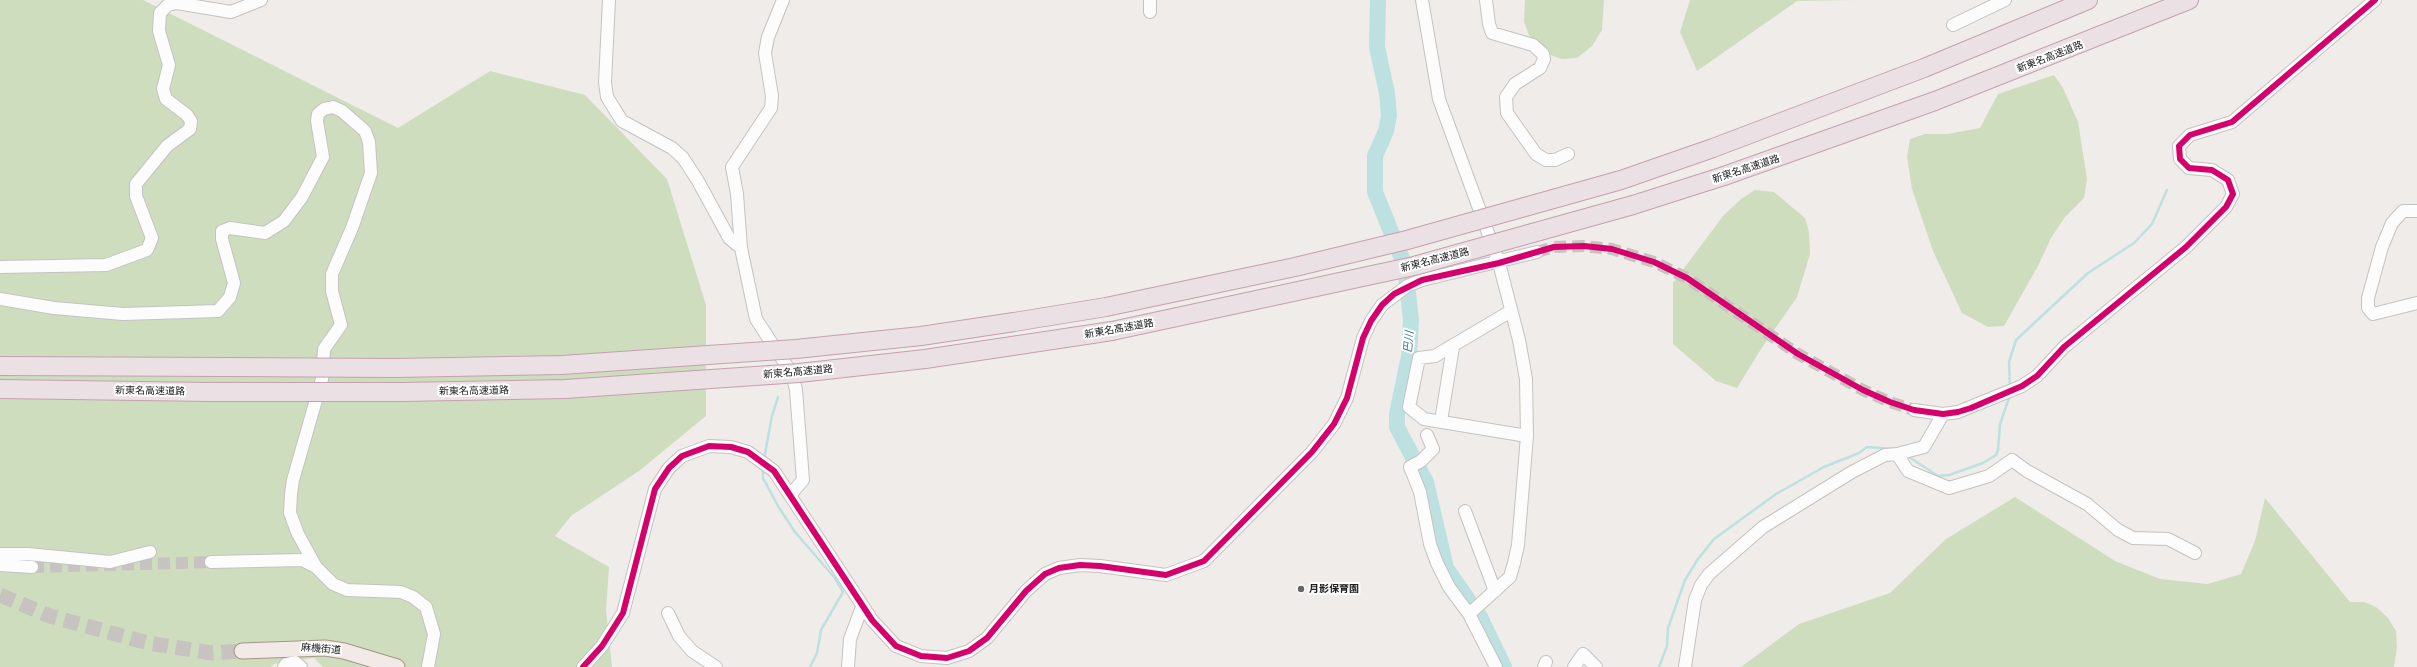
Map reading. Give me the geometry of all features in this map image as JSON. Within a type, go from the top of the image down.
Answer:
[{"type":"highway","points":[[0,366],[394,368],[562,365],[796,349],[921,336],[1106,307],[1295,267],[1414,238],[1621,180],[1713,148],[1924,68],[2088,0]]},
{"type":"highway","name":"新東名高速道路","points":[[0,390],[402,392],[573,389],[799,373],[925,359],[1112,331],[1414,266],[1633,205],[1724,176],[1935,101],[2189,0]]},
{"type":"main road","name":"麻機街道","points":[[242,651],[318,648],[363,656],[397,667]]},
{"type":"street","points":[[0,267],[106,265],[147,250],[152,238],[136,196],[136,184],[167,146],[190,129],[191,122],[187,115],[166,99],[163,89],[169,65],[159,31],[160,13],[168,5],[177,3],[231,12],[261,0]]},
{"type":"street","points":[[609,0],[604,82],[607,97],[622,121],[672,148],[683,158],[698,181],[729,238],[741,248]]},
{"type":"street","points":[[783,0],[768,37],[765,52],[772,96],[771,108],[735,160],[732,167],[737,194],[741,248],[756,319],[792,374],[796,390],[803,480],[791,494]]},
{"type":"street","points":[[1422,0],[1439,99],[1499,263],[1526,379],[1527,436],[1518,545],[1510,577],[1473,610]]},
{"type":"street","points":[[1486,0],[1489,24],[1492,33],[1533,45],[1543,54],[1544,59],[1540,68],[1515,84],[1506,97],[1507,113],[1536,154],[1546,160],[1555,160],[1568,154]]},
{"type":"street","points":[[1953,25],[2005,0]]},
{"type":"street","points":[[1914,410],[1943,414],[1958,412],[2022,386],[2037,376],[2064,347],[2186,247],[2226,207],[2233,194],[2228,180],[2212,170],[2189,168],[2180,159],[2179,146],[2190,135],[2232,122],[2375,0]]},
{"type":"street","points":[[0,299],[54,308],[123,314],[218,311],[230,297],[234,283],[222,239],[222,231],[230,228],[265,233],[284,221],[302,197],[323,157],[317,121],[318,114],[324,109],[333,108],[342,111],[365,131],[369,142],[370,173],[352,228],[332,274],[332,291],[341,325],[324,349],[322,379],[293,480],[291,494],[290,513],[298,534],[316,567]]},
{"type":"street","points":[[2417,212],[2404,211],[2392,223],[2382,247],[2368,298],[2368,308],[2373,314],[2417,303]]},
{"type":"street","points":[[584,667],[602,646],[623,613],[655,489],[669,468],[682,456],[709,446],[731,447],[748,452],[774,471],[791,494],[862,607],[896,646],[921,656],[947,658],[970,651],[987,638],[1026,591],[1045,574],[1059,568],[1080,565],[1100,566],[1166,575],[1204,561],[1312,452],[1334,424],[1347,398],[1363,338],[1371,321],[1382,305],[1394,294],[1422,280],[1499,263],[1537,252]]},
{"type":"street","points":[[1511,311],[1477,330],[1453,347],[1435,356],[1419,358],[1409,407],[1424,419],[1527,436]]},
{"type":"street","points":[[1441,421],[1453,347]]},
{"type":"street","points":[[1685,667],[1695,600],[1701,585],[1710,574],[1763,527],[1852,472],[1885,455],[1897,454],[1924,447],[1943,414]]},
{"type":"street","points":[[1427,435],[1433,449],[1410,467],[1420,492],[1430,544],[1448,587],[1473,610],[1496,667]]},
{"type":"street","points":[[1897,454],[1908,471],[1948,488],[1989,476],[2012,460],[2027,471],[2087,504],[2118,530],[2133,538],[2168,539],[2195,553]]},
{"type":"street","points":[[1464,511],[1495,591]]},
{"type":"street","points":[[0,554],[28,554],[110,562],[150,552]]},
{"type":"street","points":[[211,562],[284,559],[302,560],[316,567],[334,584],[346,590],[401,592],[413,597],[426,607],[434,634],[428,667]]},
{"type":"street","points":[[0,565],[32,567]]},
{"type":"street","points":[[848,667],[850,639],[862,607]]},
{"type":"street","points":[[668,613],[679,636],[692,651],[716,667]]},
{"type":"street","points":[[1574,667],[1583,654],[1596,667]]},
{"type":"street","points":[[284,667],[286,664],[295,662],[301,667]]},
{"type":"green space","points":[[0,0],[143,0],[398,128],[490,71],[585,95],[667,179],[706,305],[706,416],[639,471],[571,516],[555,536],[609,567],[606,610],[612,667],[323,667],[314,658],[274,664],[271,667],[0,667]]},
{"type":"green space","points":[[1525,0],[1604,0],[1602,30],[1592,46],[1577,58],[1562,59],[1542,52],[1531,40],[1524,22]]},
{"type":"green space","points":[[1690,0],[1856,0],[1797,1],[1697,71],[1680,32]]},
{"type":"green space","points":[[2054,75],[2063,88],[2078,122],[2087,179],[2084,198],[2065,217],[2051,238],[2038,266],[2004,326],[1988,327],[1962,313],[1933,251],[1912,189],[1907,157],[1910,139],[1925,134],[1948,134],[1980,128],[1998,94]]},
{"type":"green space","points":[[1755,190],[1774,192],[1805,218],[1809,232],[1810,254],[1797,297],[1761,349],[1737,388],[1716,381],[1673,344],[1673,283],[1723,216],[1741,199]]},
{"type":"green space","points":[[2015,497],[2115,561],[2160,579],[2208,584],[2241,574],[2255,541],[2265,498],[2350,602],[2364,602],[2376,607],[2388,618],[2396,631],[2397,648],[2394,667],[1741,667],[1799,624],[1890,593],[1946,539]]},
{"type":"waterway","name":"巴川","points":[[1378,0],[1377,47],[1387,93],[1389,116],[1386,131],[1375,156],[1375,192],[1405,266],[1411,320],[1409,356],[1397,414],[1397,427],[1426,482],[1446,568],[1480,617],[1504,667]]},
{"type":"waterway","points":[[2010,388],[2009,362],[2016,340],[2088,273],[2134,243],[2152,224],[2167,190]]},
{"type":"waterway","points":[[1906,455],[1938,476],[1949,475],[1983,463],[1996,455],[1998,450],[2000,424],[2010,395]]},
{"type":"waterway","points":[[764,459],[772,416],[778,397]]},
{"type":"waterway","points":[[1659,667],[1667,646],[1668,628],[1685,580],[1698,559],[1714,539],[1776,494],[1824,467],[1859,453],[1867,447],[1895,449]]},
{"type":"waterway","points":[[763,468],[763,478],[778,506],[795,532],[834,577],[843,592],[821,630],[817,653],[810,667]]},
{"type":"tunnel","points":[[1537,252],[1554,247],[1584,246],[1612,249],[1654,262],[1687,278],[1798,354],[1863,390],[1890,402],[1914,410]]},
{"type":"tunnel","points":[[32,567],[211,562]]},
{"type":"tunnel","points":[[0,595],[50,616],[148,643],[212,653],[242,651]]},
{"type":"cycle path","points":[[583,667],[602,646],[623,613],[655,489],[669,468],[682,456],[709,446],[731,447],[748,452],[774,471],[872,620],[896,646],[921,656],[947,658],[969,651],[987,638],[1026,591],[1045,574],[1059,568],[1080,565],[1100,566],[1166,575],[1204,561],[1312,452],[1334,424],[1347,398],[1363,338],[1371,321],[1382,305],[1394,294],[1422,280],[1499,263],[1554,247],[1584,246],[1612,249],[1654,262],[1687,278],[1798,354],[1863,390],[1890,402],[1914,410],[1943,414],[1971,408],[2022,386],[2037,376],[2064,347],[2186,247],[2226,207],[2233,194],[2228,180],[2212,170],[2189,168],[2180,159],[2179,146],[2190,135],[2232,122],[2375,0]]},
{"type":"place","name":"月影保育園","points":[[1301,589]]}]
